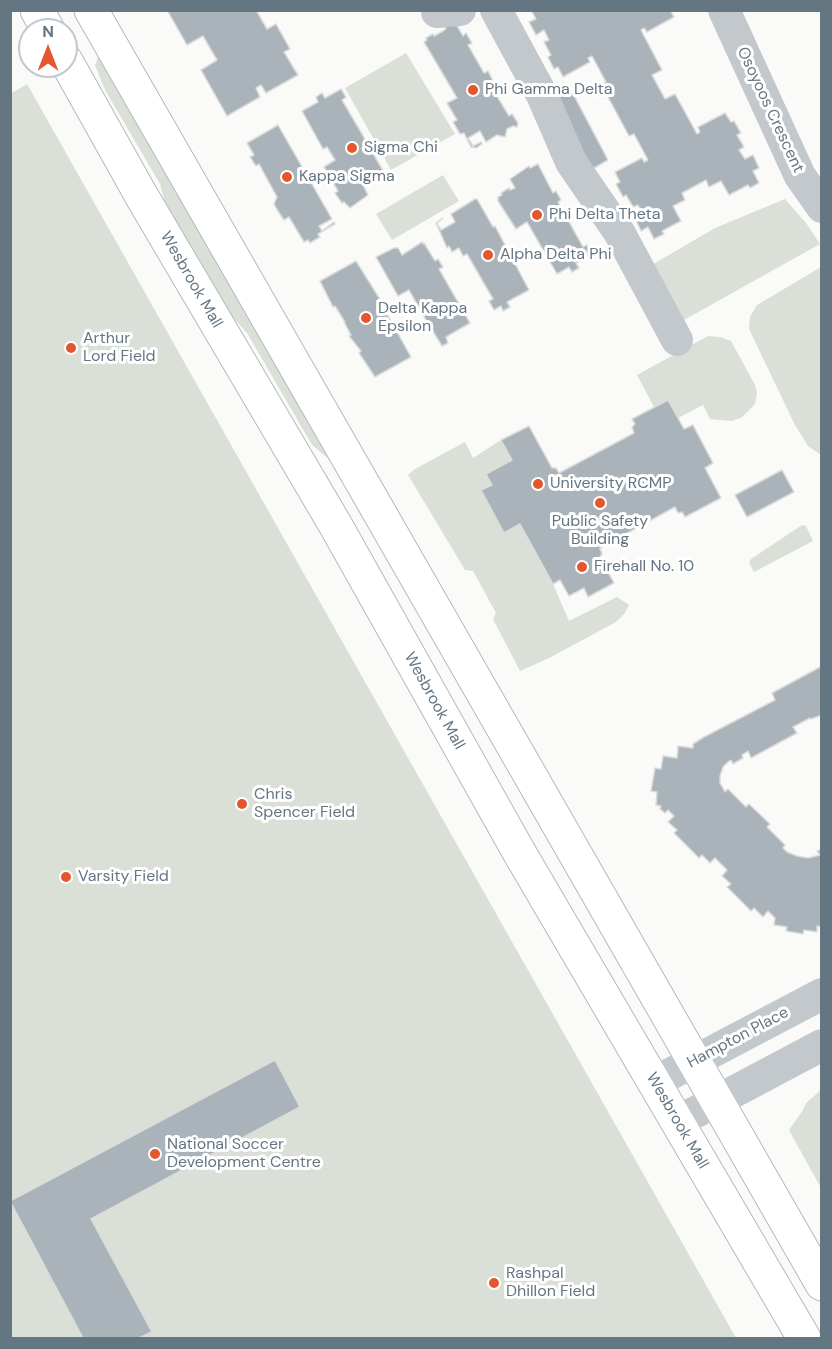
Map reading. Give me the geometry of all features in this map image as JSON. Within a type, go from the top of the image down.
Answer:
[{"type":"main road","points":[[91,10],[822,1284]]},
{"type":"main road","name":"Wesbrook Mall","points":[[76,78],[141,195],[336,526],[525,862],[804,1338]]},
{"type":"street","points":[[496,10],[542,95],[571,162],[619,232],[677,340]]},
{"type":"street","name":"Osoyoos Crescent","points":[[724,10],[811,170],[822,207]]},
{"type":"street","name":"Hampton Place","points":[[655,1082],[822,994]]},
{"type":"street","points":[[677,1122],[822,1045]]},
{"type":"shaded area","points":[[100,53],[340,463],[329,459],[312,445],[247,333],[205,286],[171,227],[160,184],[105,90],[95,65]]},
{"type":"shaded area","points":[[406,53],[455,134],[391,170],[345,88]]},
{"type":"shaded area","points":[[27,84],[736,1338],[11,1338],[10,94]]},
{"type":"shaded area","points":[[443,175],[459,201],[392,240],[376,214]]},
{"type":"shaded area","points":[[785,199],[806,223],[820,244],[675,325],[645,269],[715,228]]},
{"type":"shaded area","points":[[821,267],[821,455],[808,446],[795,425],[749,329],[750,317],[757,305]]},
{"type":"shaded area","points":[[708,336],[731,341],[755,385],[757,393],[755,404],[741,418],[731,421],[710,419],[703,405],[678,418],[668,400],[654,407],[637,375]]},
{"type":"shaded area","points":[[501,440],[512,460],[486,474],[492,485],[481,490],[505,532],[520,524],[553,584],[569,621],[617,597],[629,605],[616,622],[520,671],[493,619],[496,613],[473,571],[465,570],[408,475],[465,442],[473,458]]},
{"type":"shaded area","points":[[802,525],[806,526],[813,541],[754,572],[749,563],[751,559]]},
{"type":"shaded area","points":[[821,1090],[821,1188],[789,1130],[806,1103]]},
{"type":"building","points":[[167,10],[256,10],[267,29],[276,24],[290,49],[284,52],[298,75],[266,93],[261,85],[256,88],[260,97],[227,116],[201,70],[217,60],[203,36],[187,45]]},
{"type":"building","points":[[531,10],[670,10],[674,17],[647,32],[644,28],[641,30],[662,70],[652,75],[665,99],[675,94],[697,134],[700,132],[698,127],[725,113],[731,122],[734,121],[741,133],[737,135],[744,147],[739,150],[745,159],[753,155],[759,168],[753,171],[759,183],[750,188],[748,185],[729,195],[721,181],[709,187],[706,180],[682,193],[685,200],[673,206],[681,221],[662,231],[664,234],[654,239],[648,227],[641,231],[635,218],[643,214],[638,205],[633,207],[626,195],[623,197],[616,184],[620,182],[615,172],[642,158],[644,162],[648,160],[634,134],[629,136],[601,84],[606,82],[592,56],[588,58],[590,62],[563,77],[558,67],[554,69],[548,57],[551,55],[544,42],[549,40],[544,30],[536,35],[529,22],[536,19]]},
{"type":"building","name":"Phi Gamma Delta","points":[[452,23],[456,24],[463,36],[466,33],[472,43],[468,45],[484,73],[488,71],[493,81],[489,83],[509,116],[512,114],[518,123],[517,127],[507,129],[505,137],[497,135],[486,142],[480,131],[468,138],[473,146],[481,142],[482,144],[476,148],[471,147],[464,133],[460,134],[453,122],[457,120],[447,103],[457,98],[424,42],[426,38],[443,31]]},
{"type":"building","points":[[570,88],[608,160],[589,171],[550,99]]},
{"type":"building","name":"Sigma Chi","points":[[341,89],[346,97],[342,100],[369,146],[373,144],[377,152],[374,155],[385,174],[384,178],[364,187],[368,195],[350,208],[344,202],[342,203],[335,193],[338,191],[324,167],[335,160],[327,147],[323,149],[302,111],[318,102],[316,97],[322,93],[325,98]]},
{"type":"building","name":"Kappa Sigma","points":[[278,125],[332,219],[319,226],[322,231],[334,222],[335,224],[318,234],[320,237],[310,243],[308,240],[304,242],[289,217],[284,220],[274,204],[277,197],[259,164],[256,166],[250,157],[254,155],[247,143]]},
{"type":"building","name":"Phi Delta Theta","points":[[538,164],[553,193],[556,191],[561,200],[558,202],[583,247],[587,245],[592,254],[576,263],[579,268],[572,272],[569,267],[557,274],[527,222],[516,229],[498,201],[501,193],[509,188],[510,190],[515,188],[510,179],[529,166],[530,168]]},
{"type":"building","name":"Alpha Delta Phi","points":[[475,199],[493,227],[495,226],[529,290],[507,302],[510,307],[503,311],[501,306],[494,310],[489,301],[493,299],[467,254],[463,256],[459,248],[452,252],[449,246],[447,248],[436,223],[443,218],[437,223],[441,230],[455,222],[451,214]]},
{"type":"building","points":[[422,242],[435,261],[438,259],[443,267],[439,269],[470,323],[446,337],[448,343],[442,346],[431,328],[427,330],[423,322],[426,320],[409,290],[398,296],[376,257],[394,248],[398,248],[402,255]]},
{"type":"building","name":"Delta Kappa Epsilon","points":[[356,261],[383,304],[411,357],[375,377],[359,353],[361,351],[349,336],[351,335],[345,322],[335,306],[333,307],[320,281]]},
{"type":"building","name":"Public Safety Building","points":[[668,400],[684,429],[693,425],[713,463],[705,468],[721,498],[685,517],[682,512],[678,513],[675,507],[600,548],[602,554],[600,557],[614,583],[588,597],[584,588],[569,596],[560,580],[553,584],[520,524],[504,533],[481,490],[492,485],[486,474],[512,460],[501,440],[529,426],[552,468],[556,468],[559,473],[634,433],[632,427],[635,424],[632,419]]},
{"type":"building","points":[[782,470],[794,492],[747,517],[735,495]]},
{"type":"building","points":[[822,666],[822,715],[810,718],[793,727],[797,733],[751,758],[748,751],[742,755],[743,758],[733,764],[731,760],[723,767],[720,776],[720,783],[725,792],[728,789],[746,807],[749,804],[770,824],[767,827],[785,845],[783,848],[787,852],[808,858],[820,855],[817,851],[822,849],[822,927],[817,926],[817,932],[804,930],[803,934],[786,931],[787,927],[774,925],[775,918],[768,911],[763,917],[754,908],[751,911],[727,887],[731,884],[722,876],[727,870],[715,858],[710,863],[702,855],[699,858],[674,833],[677,830],[668,822],[674,816],[668,810],[665,813],[660,809],[661,806],[656,805],[657,792],[651,791],[655,768],[661,769],[663,756],[677,758],[678,746],[693,748],[693,744],[704,737],[775,700],[772,693]]},
{"type":"building","name":"National Soccer Development Centre","points":[[275,1060],[300,1107],[91,1219],[152,1332],[139,1338],[83,1338],[10,1201]]},
{"type":"place","name":"Phi Gamma Delta","points":[[473,90]]},
{"type":"place","name":"Sigma Chi","points":[[352,148]]},
{"type":"place","name":"Kappa Sigma","points":[[287,177]]},
{"type":"place","name":"Phi Delta Theta","points":[[537,215]]},
{"type":"place","name":"Alpha Delta Phi","points":[[488,255]]},
{"type":"place","name":"Delta Kappa Epsilon","points":[[366,318]]},
{"type":"place","name":"Arthur Lord Field","points":[[71,348]]},
{"type":"place","name":"University RCMP","points":[[538,484]]},
{"type":"place","name":"Public Safety Building","points":[[600,503]]},
{"type":"place","name":"Firehall No. 10","points":[[582,567]]},
{"type":"place","name":"Chris Spencer Field","points":[[242,804]]},
{"type":"place","name":"Varsity Field","points":[[66,877]]},
{"type":"place","name":"National Soccer Development Centre","points":[[155,1154]]},
{"type":"place","name":"Rashpal Dhillon Field","points":[[494,1283]]}]
